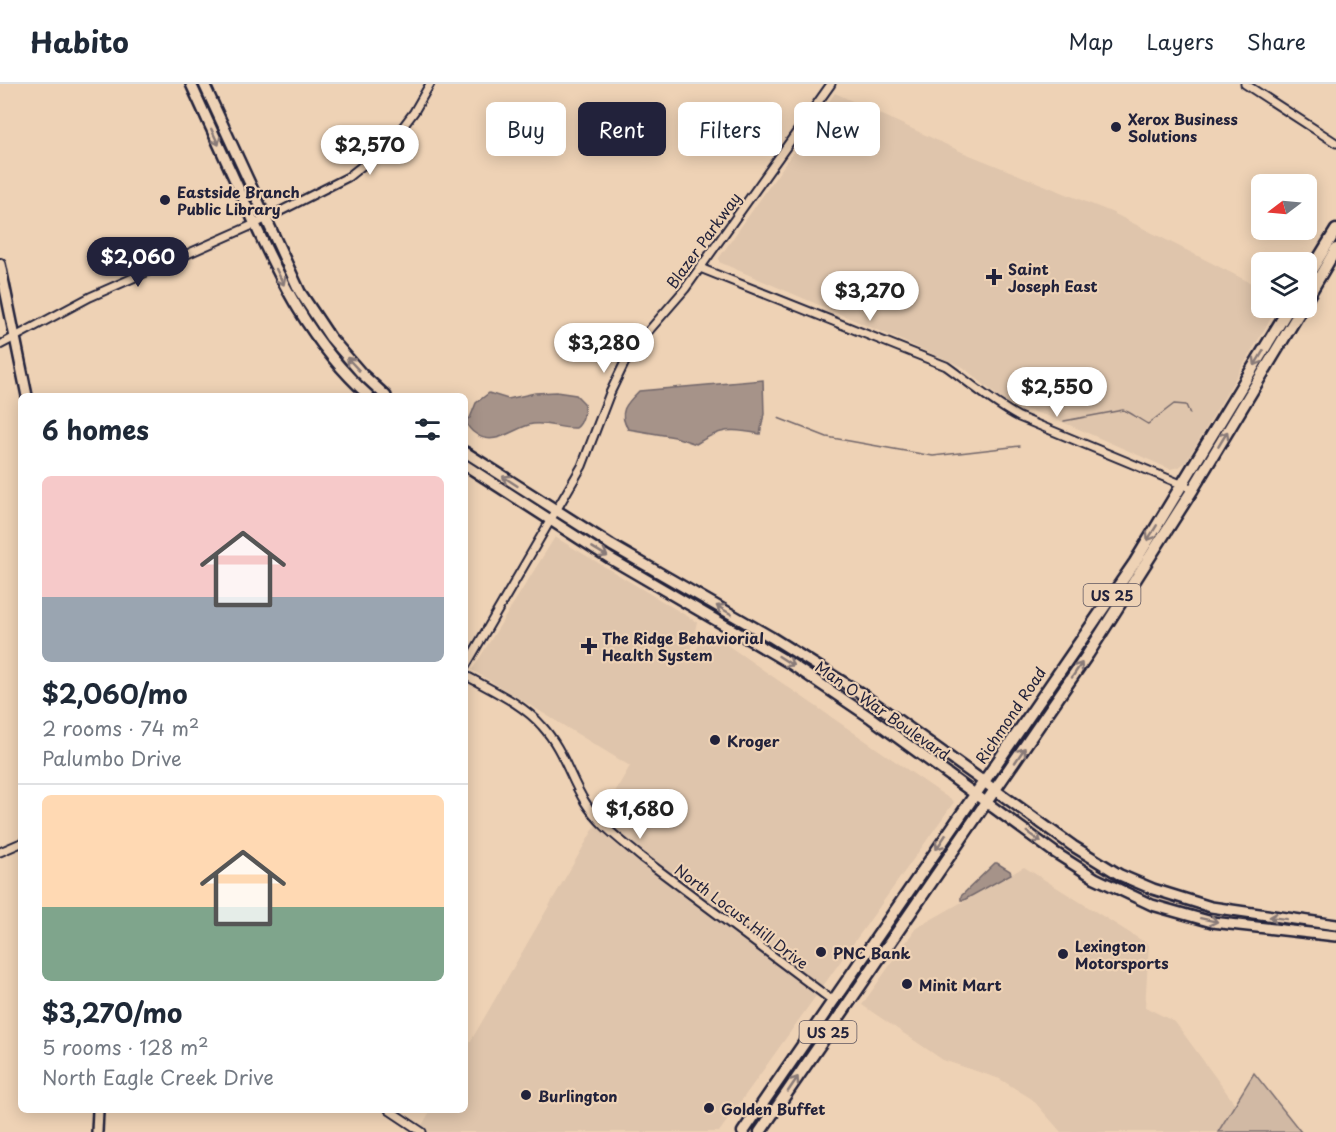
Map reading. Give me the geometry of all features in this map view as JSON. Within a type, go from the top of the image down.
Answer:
[{"type":"highway","points":[[1317,261],[1336,230]]},
{"type":"highway","points":[[1317,281],[1336,249]]},
{"type":"highway","name":"Richmond Road","points":[[760,1132],[1088,654],[1188,486],[1283,318]]},
{"type":"highway","name":"Richmond Road","points":[[743,1132],[1188,486],[1296,318]]},
{"type":"main road","points":[[191,84],[284,286],[323,348],[366,393]]},
{"type":"main road","points":[[204,84],[300,292],[324,329],[362,374],[383,393]]},
{"type":"main road","points":[[0,264],[26,393]]},
{"type":"main road","name":"Man O War Boulevard","points":[[468,454],[637,561],[771,637],[859,692],[1095,861],[1153,889],[1211,907],[1336,925]]},
{"type":"main road","name":"Man O War Boulevard","points":[[468,467],[550,521],[791,664],[1087,873],[1122,892],[1152,905],[1212,922],[1336,936]]},
{"type":"main road","points":[[97,1132],[98,1113]]},
{"type":"street","points":[[0,345],[113,286],[255,224],[348,177],[387,145],[406,122],[430,84]]},
{"type":"street","name":"Blazer Parkway","points":[[468,662],[582,466],[610,393],[624,364],[639,342],[700,268],[831,84]]},
{"type":"street","points":[[1245,84],[1336,143]]},
{"type":"street","points":[[700,268],[946,366],[968,380],[997,404],[1019,417],[1188,486]]},
{"type":"street","name":"North Locust Hill Drive","points":[[468,677],[524,709],[541,725],[562,752],[586,805],[610,832],[833,1001]]},
{"type":"street","points":[[0,852],[18,844]]},
{"type":"street","points":[[394,1113],[422,1132]]},
{"type":"shaded area","name":"Saint Joseph East","points":[[835,93],[854,102],[829,102]]},
{"type":"shaded area","name":"Saint Joseph East","points":[[880,114],[962,152],[1111,212],[1251,283],[1251,318],[1271,318],[1186,462],[1170,469],[1051,417],[1007,404],[963,367],[719,262],[719,258],[794,151],[794,156],[880,156]]},
{"type":"shaded area","points":[[763,380],[764,414],[760,434],[734,430],[720,432],[696,444],[675,437],[628,429],[623,418],[625,408],[639,391]]},
{"type":"shaded area","points":[[556,392],[576,395],[584,403],[580,423],[576,428],[533,424],[490,439],[483,438],[469,428],[468,419],[476,403],[489,393],[508,399],[535,393]]},
{"type":"shaded area","points":[[555,537],[697,622],[687,665],[707,631],[954,802],[719,1132],[418,1132],[429,1113],[468,1113],[468,1046],[630,766],[472,670]]},
{"type":"shaded area","points":[[995,863],[1010,871],[1011,874],[961,900],[961,896]]},
{"type":"shaded area","points":[[1024,867],[1149,945],[1145,1007],[1175,1022],[1235,1104],[1218,1132],[1061,1132],[1032,1099],[1000,1079],[943,1060],[862,1005],[916,928]]},
{"type":"shaded area","points":[[1254,1073],[1301,1132],[1218,1132]]},
{"type":"waterway","points":[[1064,421],[1123,410],[1148,424],[1174,404],[1186,405],[1190,414]]},
{"type":"waterway","points":[[778,418],[827,437],[933,456],[1020,446]]},
{"type":"place","name":"Xerox Business Solutions","points":[[1116,127]]},
{"type":"place","name":"Eastside Branch Public Library","points":[[165,200]]},
{"type":"place","name":"Saint Joseph East","points":[[994,277]]},
{"type":"place","name":"The Ridge Behaviorial Health System","points":[[589,646]]},
{"type":"place","name":"Kroger","points":[[715,740]]},
{"type":"place","name":"PNC Bank","points":[[821,952]]},
{"type":"place","name":"Lexington Motorsports","points":[[1063,954]]},
{"type":"place","name":"Minit Mart","points":[[907,984]]},
{"type":"place","name":"Burlington","points":[[526,1095]]},
{"type":"place","name":"Golden Buffet","points":[[709,1108]]}]
